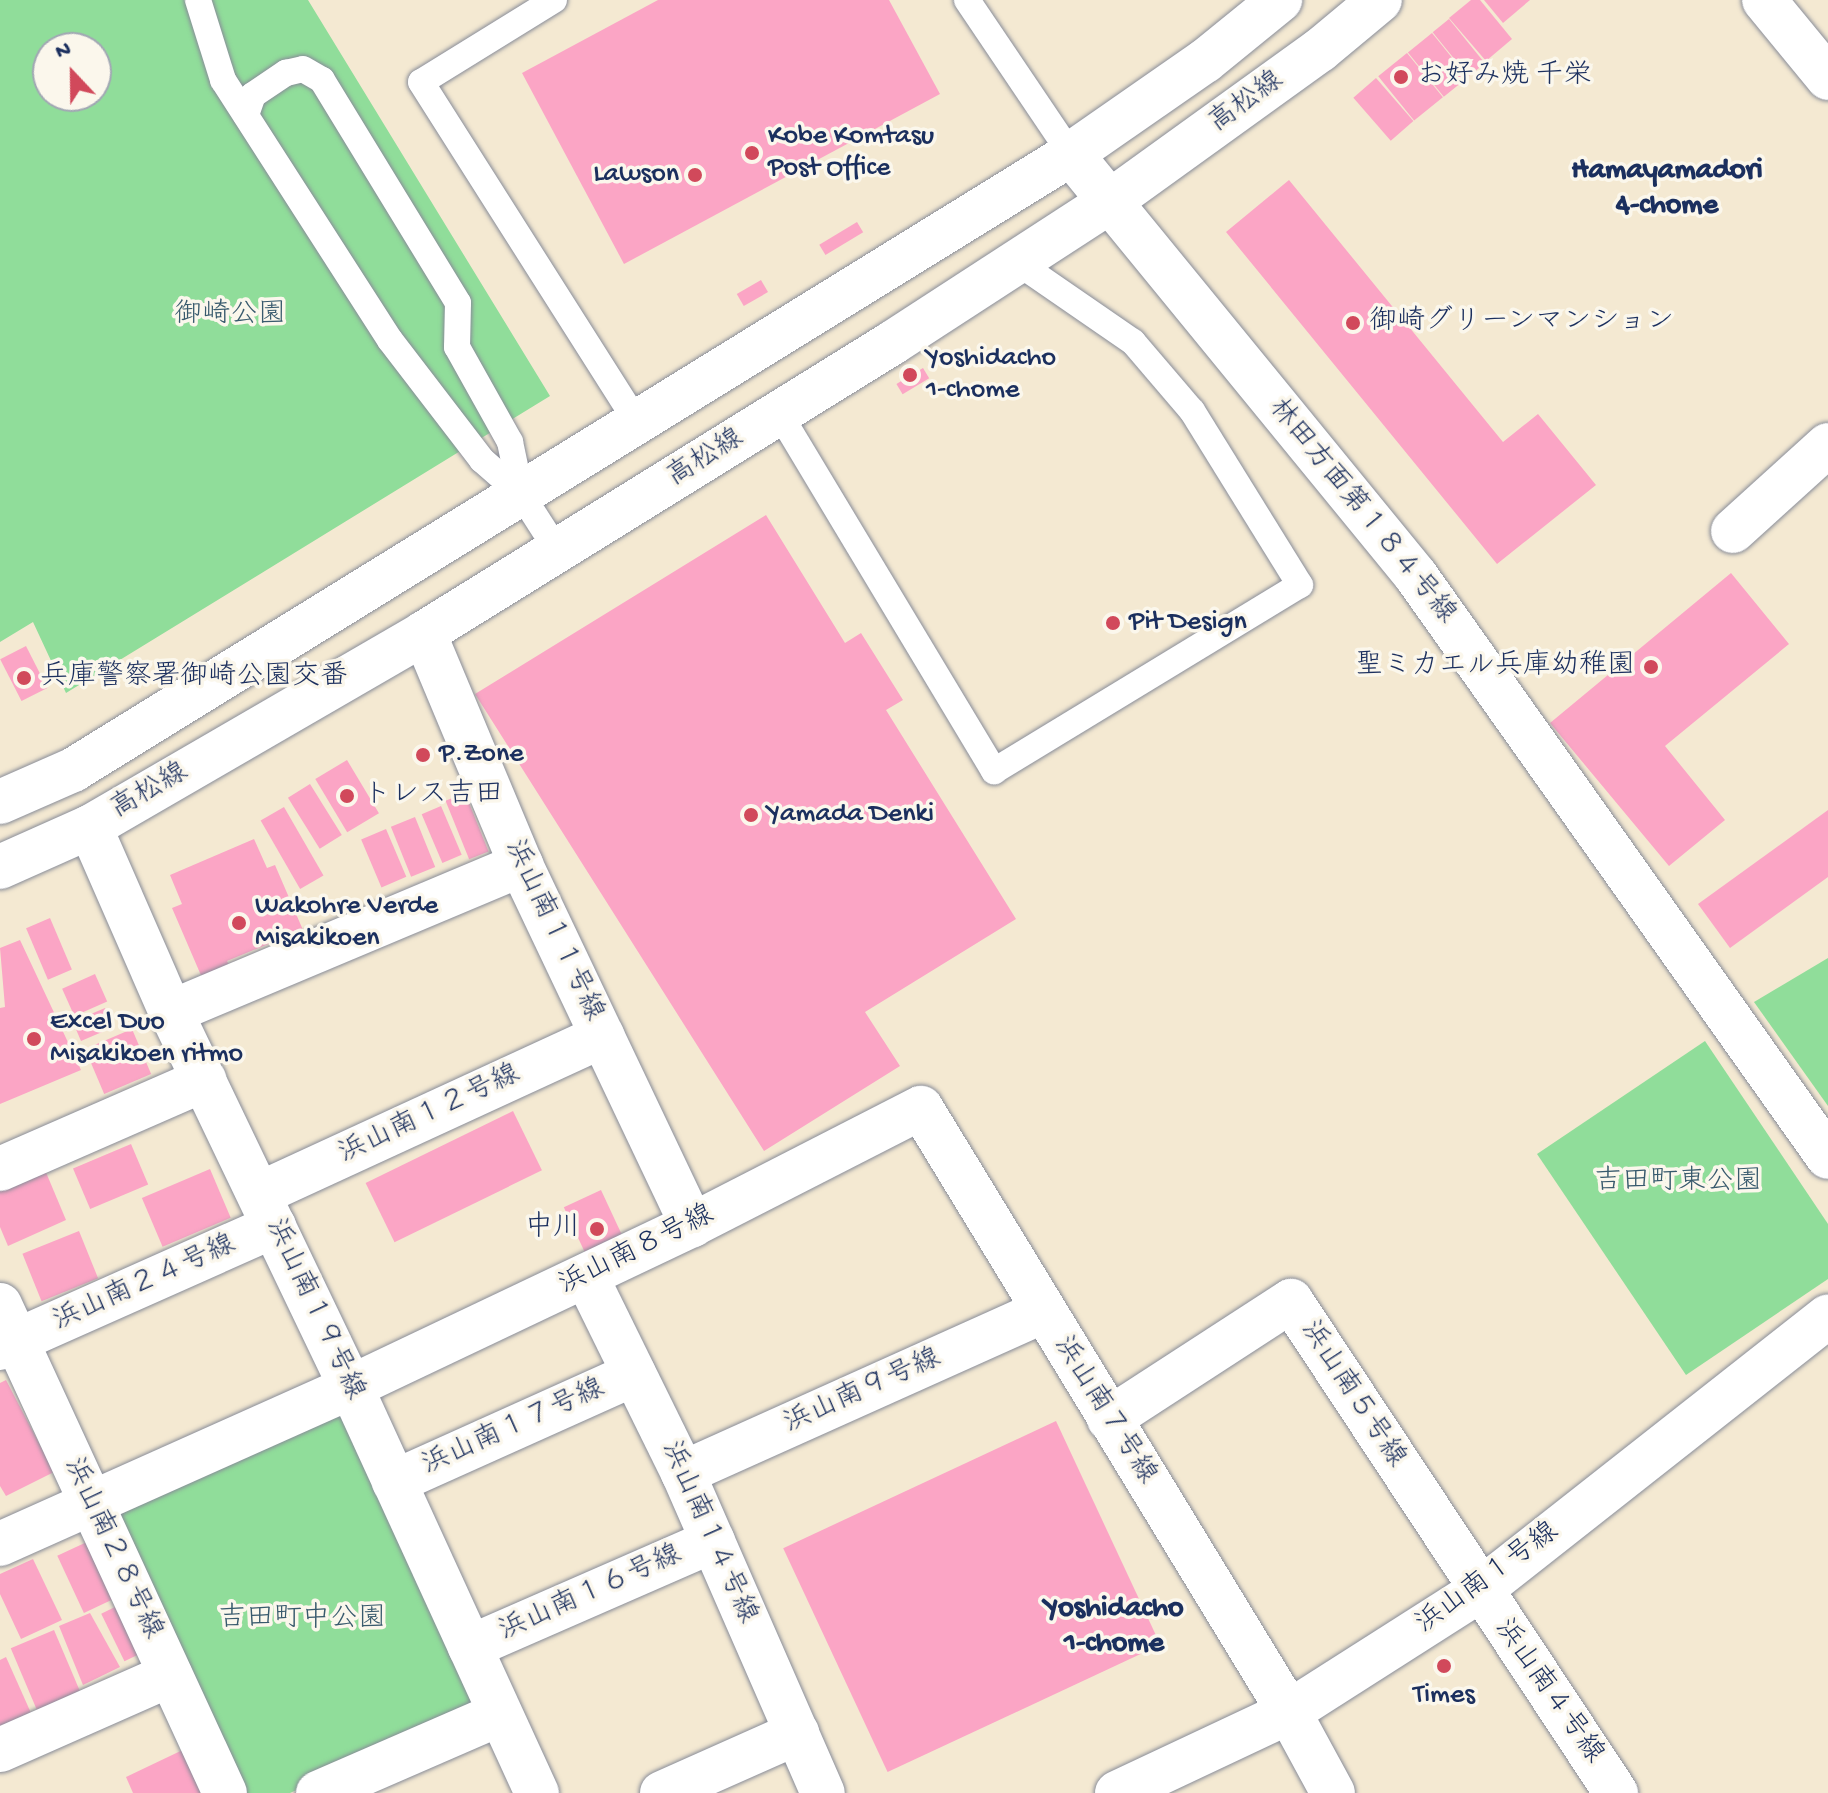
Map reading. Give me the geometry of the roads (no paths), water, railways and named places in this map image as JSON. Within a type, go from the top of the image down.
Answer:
[{"type":"street","name":"高松線","points":[[0,802],[73,770],[1071,154],[1205,61],[1280,0]]},
{"type":"street","name":"高松線","points":[[0,867],[90,827],[424,633],[779,413],[1109,202],[1320,50],[1380,0]]},
{"type":"street","points":[[1764,0],[1828,78]]},
{"type":"street","name":"林田方面第１８４号線","points":[[1071,154],[1416,576],[1828,1157]]},
{"type":"street","points":[[1733,531],[1828,445]]},
{"type":"street","name":"浜山南１１号線","points":[[424,633],[521,865],[692,1225]]},
{"type":"street","name":"浜山南１９号線","points":[[90,827],[171,1012],[351,1387],[537,1793]]},
{"type":"street","points":[[171,1012],[521,865]]},
{"type":"street","name":"浜山南１２号線","points":[[266,1210],[602,1036]]},
{"type":"street","points":[[0,1169],[204,1080]]},
{"type":"street","name":"浜山南８号線","points":[[0,1544],[351,1387],[586,1276],[921,1108]]},
{"type":"street","name":"浜山南７号線","points":[[921,1108],[1289,1712],[1333,1793]]},
{"type":"street","name":"浜山南２４号線","points":[[5,1331],[266,1210]]},
{"type":"street","name":"浜山南１４号線","points":[[586,1276],[683,1473],[823,1793]]},
{"type":"street","name":"浜山南５号線","points":[[1109,1419],[1291,1301],[1479,1591]]},
{"type":"street","name":"浜山南９号線","points":[[683,1473],[1043,1311]]},
{"type":"street","name":"浜山南１号線","points":[[1117,1793],[1289,1712],[1479,1591],[1828,1316]]},
{"type":"street","name":"浜山南２８号線","points":[[5,1331],[91,1503],[225,1793]]},
{"type":"street","name":"浜山南１７号線","points":[[394,1482],[634,1374]]},
{"type":"street","name":"浜山南１６号線","points":[[470,1647],[713,1541]]},
{"type":"street","name":"浜山南４号線","points":[[1479,1591],[1616,1793]]},
{"type":"street","points":[[0,1750],[170,1675]]},
{"type":"street","points":[[318,1793],[500,1714]]},
{"type":"street","points":[[662,1793],[797,1733]]},
{"type":"lane","points":[[198,0],[223,80],[390,340],[482,460],[521,494],[557,550]]},
{"type":"lane","points":[[554,0],[421,82],[637,423]]},
{"type":"lane","points":[[967,0],[1071,154]]},
{"type":"lane","points":[[246,115],[253,95],[286,73],[303,69],[322,80],[458,303],[457,347],[510,442],[521,494]]},
{"type":"lane","points":[[779,413],[994,771],[1300,585],[1192,411],[1143,354],[1017,262]]},
{"type":"place","name":"お好み焼 千栄","points":[[1401,77]]},
{"type":"place","name":"Kobe Komtasu Post Office","points":[[752,153]]},
{"type":"place","name":"Lawson","points":[[695,175]]},
{"type":"place","name":"御崎グリーンマンション","points":[[1353,323]]},
{"type":"place","name":"Yoshidacho 1-chome","points":[[910,375]]},
{"type":"place","name":"Pit Design","points":[[1113,623]]},
{"type":"place","name":"聖ミカエル兵庫幼稚園","points":[[1651,667]]},
{"type":"place","name":"兵庫警察署御崎公園交番","points":[[24,678]]},
{"type":"place","name":"P.Zone","points":[[423,755]]},
{"type":"place","name":"トレス吉田","points":[[347,796]]},
{"type":"place","name":"Yamada Denki","points":[[751,815]]},
{"type":"place","name":"Wakohre Verde Misakikoen","points":[[239,923]]},
{"type":"place","name":"Excel Duo Misakikoen ritmo","points":[[34,1039]]},
{"type":"place","name":"中川","points":[[597,1229]]},
{"type":"place","name":"Times","points":[[1444,1666]]},
{"type":"district","name":"Hamayamadori 4-chome","points":[[1667,189]]},
{"type":"district","name":"Yoshidacho 1-chome","points":[[1114,1627]]},
{"type":"park label","name":"御崎公園","points":[[230,316]]},
{"type":"park label","name":"吉田町東公園","points":[[1678,1183]]},
{"type":"park label","name":"吉田町中公園","points":[[302,1620]]}]
